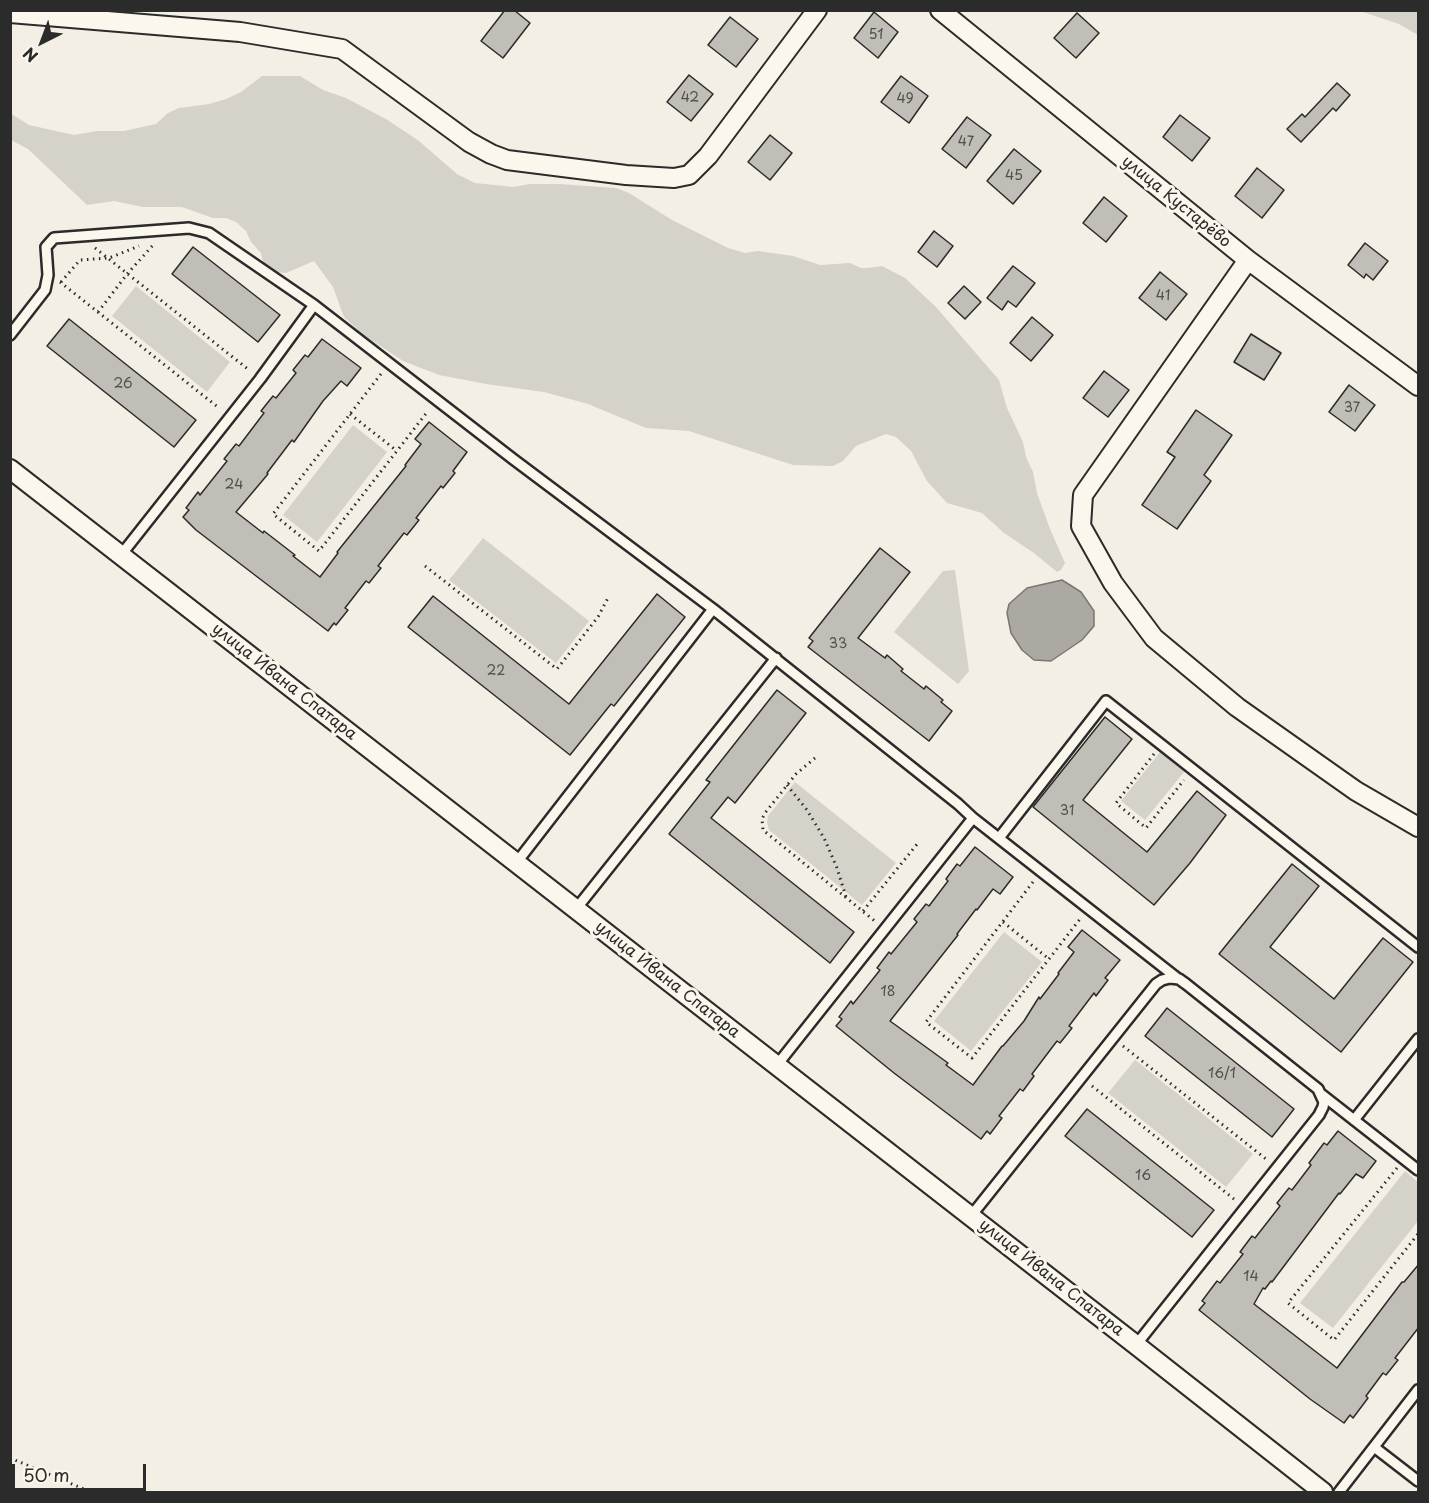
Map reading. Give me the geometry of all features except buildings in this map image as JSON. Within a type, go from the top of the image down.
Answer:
[{"type":"street","points":[[10,13],[240,32],[342,49],[469,142],[491,154],[507,160],[627,175],[674,178],[689,175],[708,156],[817,10]]},
{"type":"street","name":"улица Кустарёво","points":[[940,10],[1248,260],[1419,386]]},
{"type":"street","points":[[1248,260],[1083,495],[1080,526],[1113,582],[1154,638],[1237,707],[1356,791],[1419,827]]},
{"type":"street","name":"улица Ивана Спатара","points":[[10,469],[1323,1492]]},
{"type":"lane","points":[[10,335],[45,290],[48,272],[46,248],[57,237],[196,228],[209,233],[314,305],[713,609],[1041,872],[1318,1089],[1324,1102],[1320,1115],[1136,1345]]},
{"type":"lane","points":[[121,555],[260,379],[314,305]]},
{"type":"lane","points":[[517,862],[713,609]]},
{"type":"lane","points":[[576,909],[776,658]]},
{"type":"lane","points":[[999,838],[1106,701],[1419,947]]},
{"type":"lane","points":[[777,1065],[973,818]]},
{"type":"lane","points":[[971,1216],[1156,984],[1170,978],[1179,979]]},
{"type":"lane","points":[[1354,1120],[1419,1039]]},
{"type":"lane","points":[[1321,1094],[1419,1170]]},
{"type":"lane","points":[[1339,1492],[1419,1390]]},
{"type":"lane","points":[[1374,1447],[1419,1481]]},
{"type":"path","points":[[98,312],[158,239],[172,230]]},
{"type":"path","points":[[80,236],[260,379]]},
{"type":"path","points":[[48,272],[230,417]]},
{"type":"path","points":[[389,363],[273,514],[319,551],[437,400]]},
{"type":"path","points":[[350,414],[397,451]]},
{"type":"path","points":[[425,566],[557,669],[598,617],[609,596]]},
{"type":"path","points":[[1161,745],[1116,803],[1146,828],[1192,769]]},
{"type":"path","points":[[815,758],[787,785],[765,813],[762,819],[763,830],[885,929]]},
{"type":"path","points":[[787,785],[807,810],[824,838],[847,898]]},
{"type":"path","points":[[863,911],[918,843]]},
{"type":"path","points":[[1041,872],[926,1022],[972,1058],[1088,908]]},
{"type":"path","points":[[1003,922],[1049,959]]},
{"type":"path","points":[[1113,1038],[1277,1168]]},
{"type":"path","points":[[1081,1077],[1245,1208]]},
{"type":"path","points":[[1404,1159],[1288,1303],[1334,1340],[1419,1234]]},
{"type":"path","points":[[10,1458],[91,1492]]},
{"type":"shaded area","points":[[1360,11],[1418,11],[1418,35],[1399,24]]},
{"type":"shaded area","points":[[262,76],[300,76],[323,90],[346,98],[386,119],[419,141],[457,174],[475,183],[514,187],[529,184],[559,184],[616,188],[728,248],[745,253],[758,251],[793,256],[820,265],[850,263],[861,268],[882,266],[905,278],[936,307],[999,380],[1007,408],[1023,442],[1037,493],[1065,563],[1061,570],[1057,572],[1004,533],[982,513],[947,503],[927,481],[911,451],[896,437],[886,434],[856,446],[843,461],[833,466],[793,465],[689,431],[646,428],[588,404],[544,392],[439,375],[403,361],[364,335],[344,317],[333,287],[314,261],[286,273],[276,272],[264,267],[261,253],[251,242],[246,231],[236,222],[226,218],[213,218],[182,207],[143,207],[114,201],[87,205],[28,149],[11,140],[10,113],[29,125],[74,135],[97,131],[124,131],[156,124],[168,113],[179,108],[226,99],[241,92]]},
{"type":"shaded area","points":[[136,286],[230,362],[207,392],[112,316]]},
{"type":"shaded area","points":[[353,425],[387,452],[317,542],[283,515]]},
{"type":"shaded area","points":[[483,538],[589,621],[556,663],[449,580]]},
{"type":"shaded area","points":[[955,570],[969,671],[958,684],[894,632],[943,571]]},
{"type":"shaded area","points":[[1062,580],[1081,592],[1094,611],[1094,626],[1082,640],[1051,661],[1034,660],[1022,650],[1011,633],[1007,613],[1009,604],[1027,588]]},
{"type":"shaded area","points":[[1160,752],[1184,772],[1145,820],[1121,801]]},
{"type":"shaded area","points":[[795,782],[896,863],[862,905],[769,830],[768,816]]},
{"type":"shaded area","points":[[1004,932],[1042,962],[971,1051],[934,1021]]},
{"type":"shaded area","points":[[1135,1060],[1253,1154],[1226,1187],[1108,1093]]},
{"type":"shaded area","points":[[1405,1171],[1418,1182],[1418,1221],[1333,1328],[1300,1303]]}]
